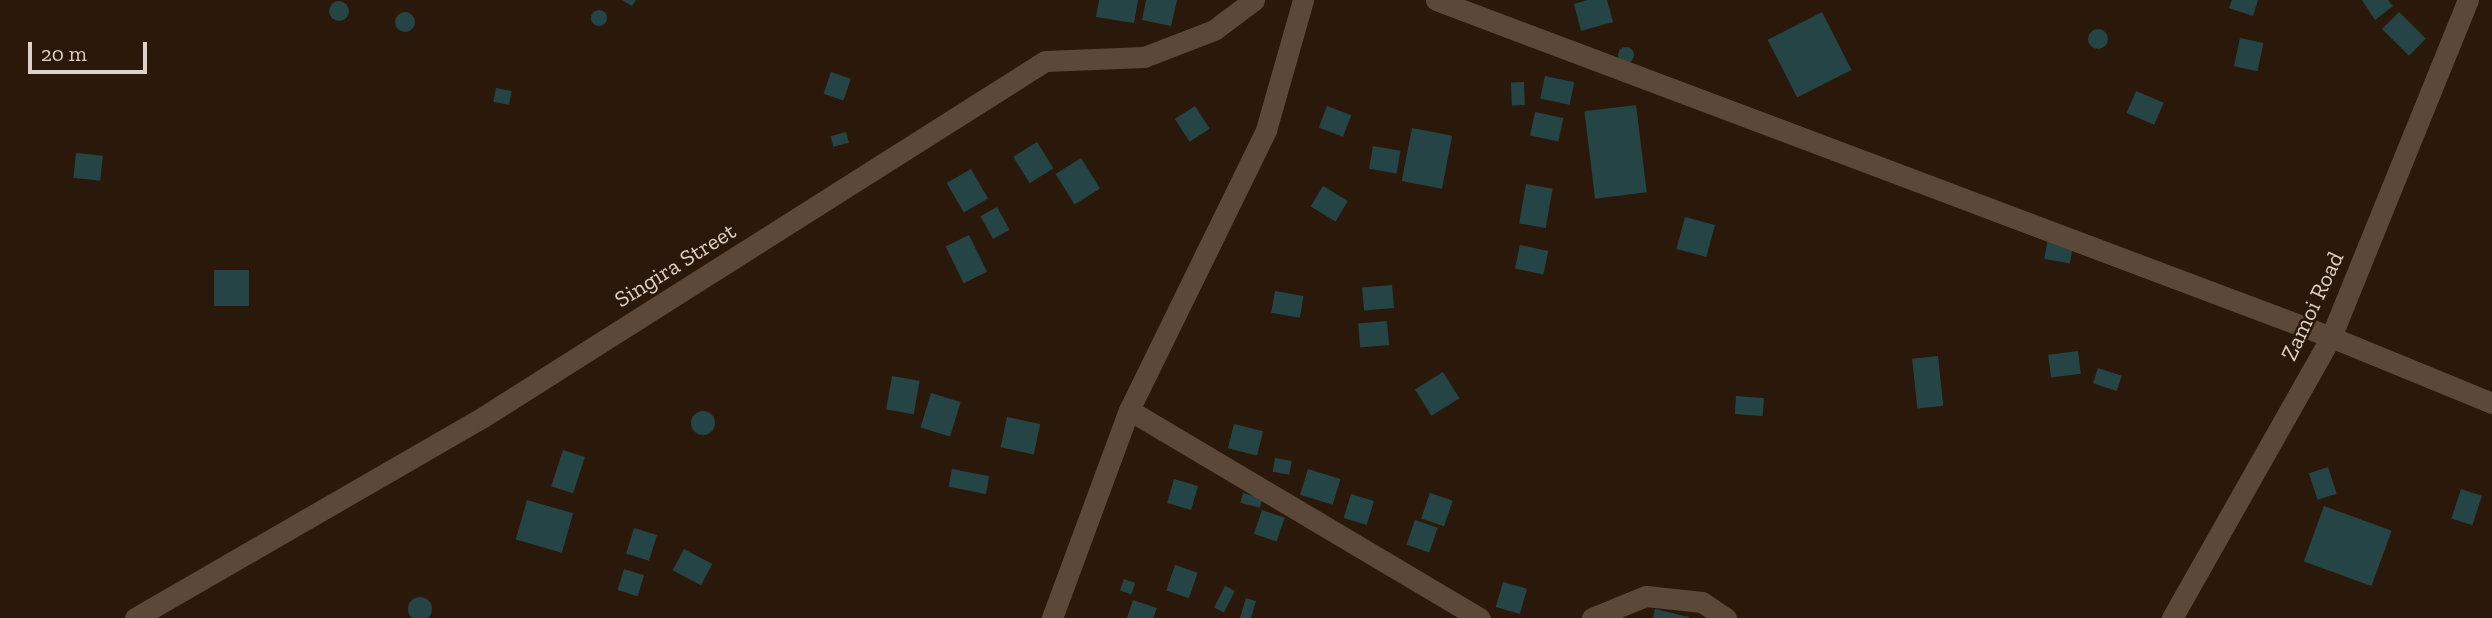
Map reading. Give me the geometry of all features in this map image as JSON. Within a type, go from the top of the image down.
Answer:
[{"type":"street","name":"Singira Street","points":[[135,618],[483,417],[1045,61],[1144,57],[1214,30],[1254,0]]},
{"type":"street","points":[[1052,618],[1129,410],[1266,130],[1303,0]]},
{"type":"street","points":[[1436,0],[2331,337],[2492,403]]},
{"type":"street","name":"Zamoi Road","points":[[2172,618],[2331,337],[2468,0]]},
{"type":"street","points":[[1129,410],[1480,618]]},
{"type":"street","points":[[1592,618],[1646,596],[1702,602],[1726,618]]},
{"type":"building","points":[[622,0],[636,0],[632,6]]},
{"type":"building","points":[[1099,0],[1138,0],[1134,23],[1096,17]]},
{"type":"building","points":[[1146,0],[1177,0],[1171,26],[1142,20]]},
{"type":"building","points":[[1587,0],[1607,0],[1613,22],[1581,31],[1574,4]]},
{"type":"building","points":[[2232,0],[2258,0],[2253,16],[2229,8]]},
{"type":"building","points":[[2362,0],[2388,0],[2393,6],[2375,20]]},
{"type":"building","points":[[339,1],[346,4],[349,11],[346,18],[339,21],[332,18],[329,11],[332,4]]},
{"type":"building","points":[[599,10],[605,12],[605,24],[599,26],[593,24],[591,18],[593,12]]},
{"type":"building","points":[[405,12],[412,15],[415,22],[412,29],[405,32],[398,29],[395,22],[398,15]]},
{"type":"building","points":[[1822,12],[1852,70],[1797,98],[1768,40]]},
{"type":"building","points":[[2399,12],[2426,39],[2409,56],[2382,29]]},
{"type":"building","points":[[2098,29],[2105,32],[2108,39],[2105,46],[2098,49],[2091,46],[2088,39],[2091,32]]},
{"type":"building","points":[[2240,38],[2263,43],[2257,71],[2234,66]]},
{"type":"building","points":[[1626,47],[1634,55],[1626,63],[1618,55]]},
{"type":"building","points":[[831,72],[851,79],[843,101],[824,94]]},
{"type":"building","points":[[1545,76],[1574,82],[1570,105],[1540,98]]},
{"type":"building","points":[[1511,82],[1524,82],[1525,105],[1512,105]]},
{"type":"building","points":[[496,88],[512,91],[509,105],[493,102]]},
{"type":"building","points":[[2136,91],[2164,103],[2154,125],[2127,113]]},
{"type":"building","points":[[1636,105],[1647,192],[1595,199],[1584,111]]},
{"type":"building","points":[[1195,106],[1210,129],[1190,142],[1175,119]]},
{"type":"building","points":[[1327,106],[1351,115],[1343,137],[1319,127]]},
{"type":"building","points":[[1535,112],[1563,118],[1558,142],[1530,135]]},
{"type":"building","points":[[1412,128],[1452,136],[1442,189],[1402,181]]},
{"type":"building","points":[[846,132],[849,143],[833,147],[831,136]]},
{"type":"building","points":[[1037,142],[1053,168],[1030,183],[1013,157]]},
{"type":"building","points":[[1373,146],[1401,151],[1397,174],[1369,169]]},
{"type":"building","points":[[76,153],[103,156],[100,181],[73,178]]},
{"type":"building","points":[[1081,158],[1100,189],[1075,204],[1056,174]]},
{"type":"building","points":[[971,169],[988,198],[964,212],[947,183]]},
{"type":"building","points":[[1526,184],[1553,189],[1546,228],[1519,223]]},
{"type":"building","points":[[1323,186],[1348,201],[1335,222],[1311,207]]},
{"type":"building","points":[[997,207],[1010,230],[993,239],[980,216]]},
{"type":"building","points":[[1685,217],[1715,225],[1706,257],[1676,249]]},
{"type":"building","points":[[969,235],[987,272],[964,283],[946,246]]},
{"type":"building","points":[[2048,239],[2074,244],[2070,264],[2044,259]]},
{"type":"building","points":[[1520,245],[1548,251],[1543,275],[1515,268]]},
{"type":"building","points":[[214,270],[249,270],[249,306],[214,306]]},
{"type":"building","points":[[1392,285],[1394,308],[1364,311],[1362,288]]},
{"type":"building","points":[[1275,291],[1304,296],[1300,318],[1271,313]]},
{"type":"building","points":[[1387,321],[1389,345],[1360,347],[1358,324]]},
{"type":"building","points":[[2078,351],[2081,374],[2051,377],[2048,355]]},
{"type":"building","points":[[1938,356],[1943,406],[1917,408],[1912,359]]},
{"type":"building","points":[[2098,368],[2122,376],[2117,391],[2093,383]]},
{"type":"building","points":[[1443,372],[1459,398],[1431,416],[1415,389]]},
{"type":"building","points":[[892,376],[920,381],[914,414],[886,409]]},
{"type":"building","points":[[931,393],[961,402],[950,436],[920,427]]},
{"type":"building","points":[[1736,396],[1764,398],[1763,416],[1735,414]]},
{"type":"building","points":[[703,411],[712,414],[715,423],[712,432],[703,435],[694,432],[691,423],[694,414]]},
{"type":"building","points":[[1007,417],[1040,424],[1034,454],[1001,447]]},
{"type":"building","points":[[1234,424],[1263,431],[1257,456],[1228,448]]},
{"type":"building","points":[[563,450],[585,457],[573,493],[551,486]]},
{"type":"building","points":[[1275,458],[1292,461],[1289,475],[1273,472]]},
{"type":"building","points":[[2328,467],[2337,494],[2318,500],[2309,473]]},
{"type":"building","points":[[952,469],[989,476],[986,494],[949,487]]},
{"type":"building","points":[[1308,469],[1341,479],[1333,505],[1300,495]]},
{"type":"building","points":[[1174,479],[1198,486],[1191,510],[1167,503]]},
{"type":"building","points":[[2461,489],[2482,496],[2472,525],[2451,518]]},
{"type":"building","points":[[1243,493],[1262,498],[1260,508],[1240,503]]},
{"type":"building","points":[[1430,493],[1453,501],[1444,526],[1421,519]]},
{"type":"building","points":[[1351,494],[1374,501],[1367,525],[1344,518]]},
{"type":"building","points":[[527,500],[573,513],[562,553],[516,539]]},
{"type":"building","points":[[2324,506],[2392,531],[2371,586],[2304,561]]},
{"type":"building","points":[[1262,510],[1285,518],[1277,541],[1254,534]]},
{"type":"building","points":[[1415,520],[1438,528],[1429,552],[1407,545]]},
{"type":"building","points":[[634,528],[657,535],[649,561],[626,554]]},
{"type":"building","points":[[684,549],[712,564],[701,585],[673,570]]},
{"type":"building","points":[[1175,565],[1198,573],[1189,598],[1166,591]]},
{"type":"building","points":[[624,569],[644,575],[638,596],[618,590]]},
{"type":"building","points":[[1124,579],[1135,583],[1131,594],[1120,590]]},
{"type":"building","points":[[1503,582],[1527,589],[1520,614],[1496,607]]},
{"type":"building","points":[[1225,586],[1235,591],[1224,612],[1214,607]]},
{"type":"building","points":[[420,597],[429,600],[432,609],[429,618],[420,621],[411,618],[408,609],[411,600]]},
{"type":"building","points":[[1246,598],[1256,601],[1251,618],[1240,618]]},
{"type":"building","points":[[1133,600],[1157,608],[1153,618],[1127,618]]},
{"type":"building","points":[[1655,609],[1689,617],[1689,618],[1653,618]]}]
